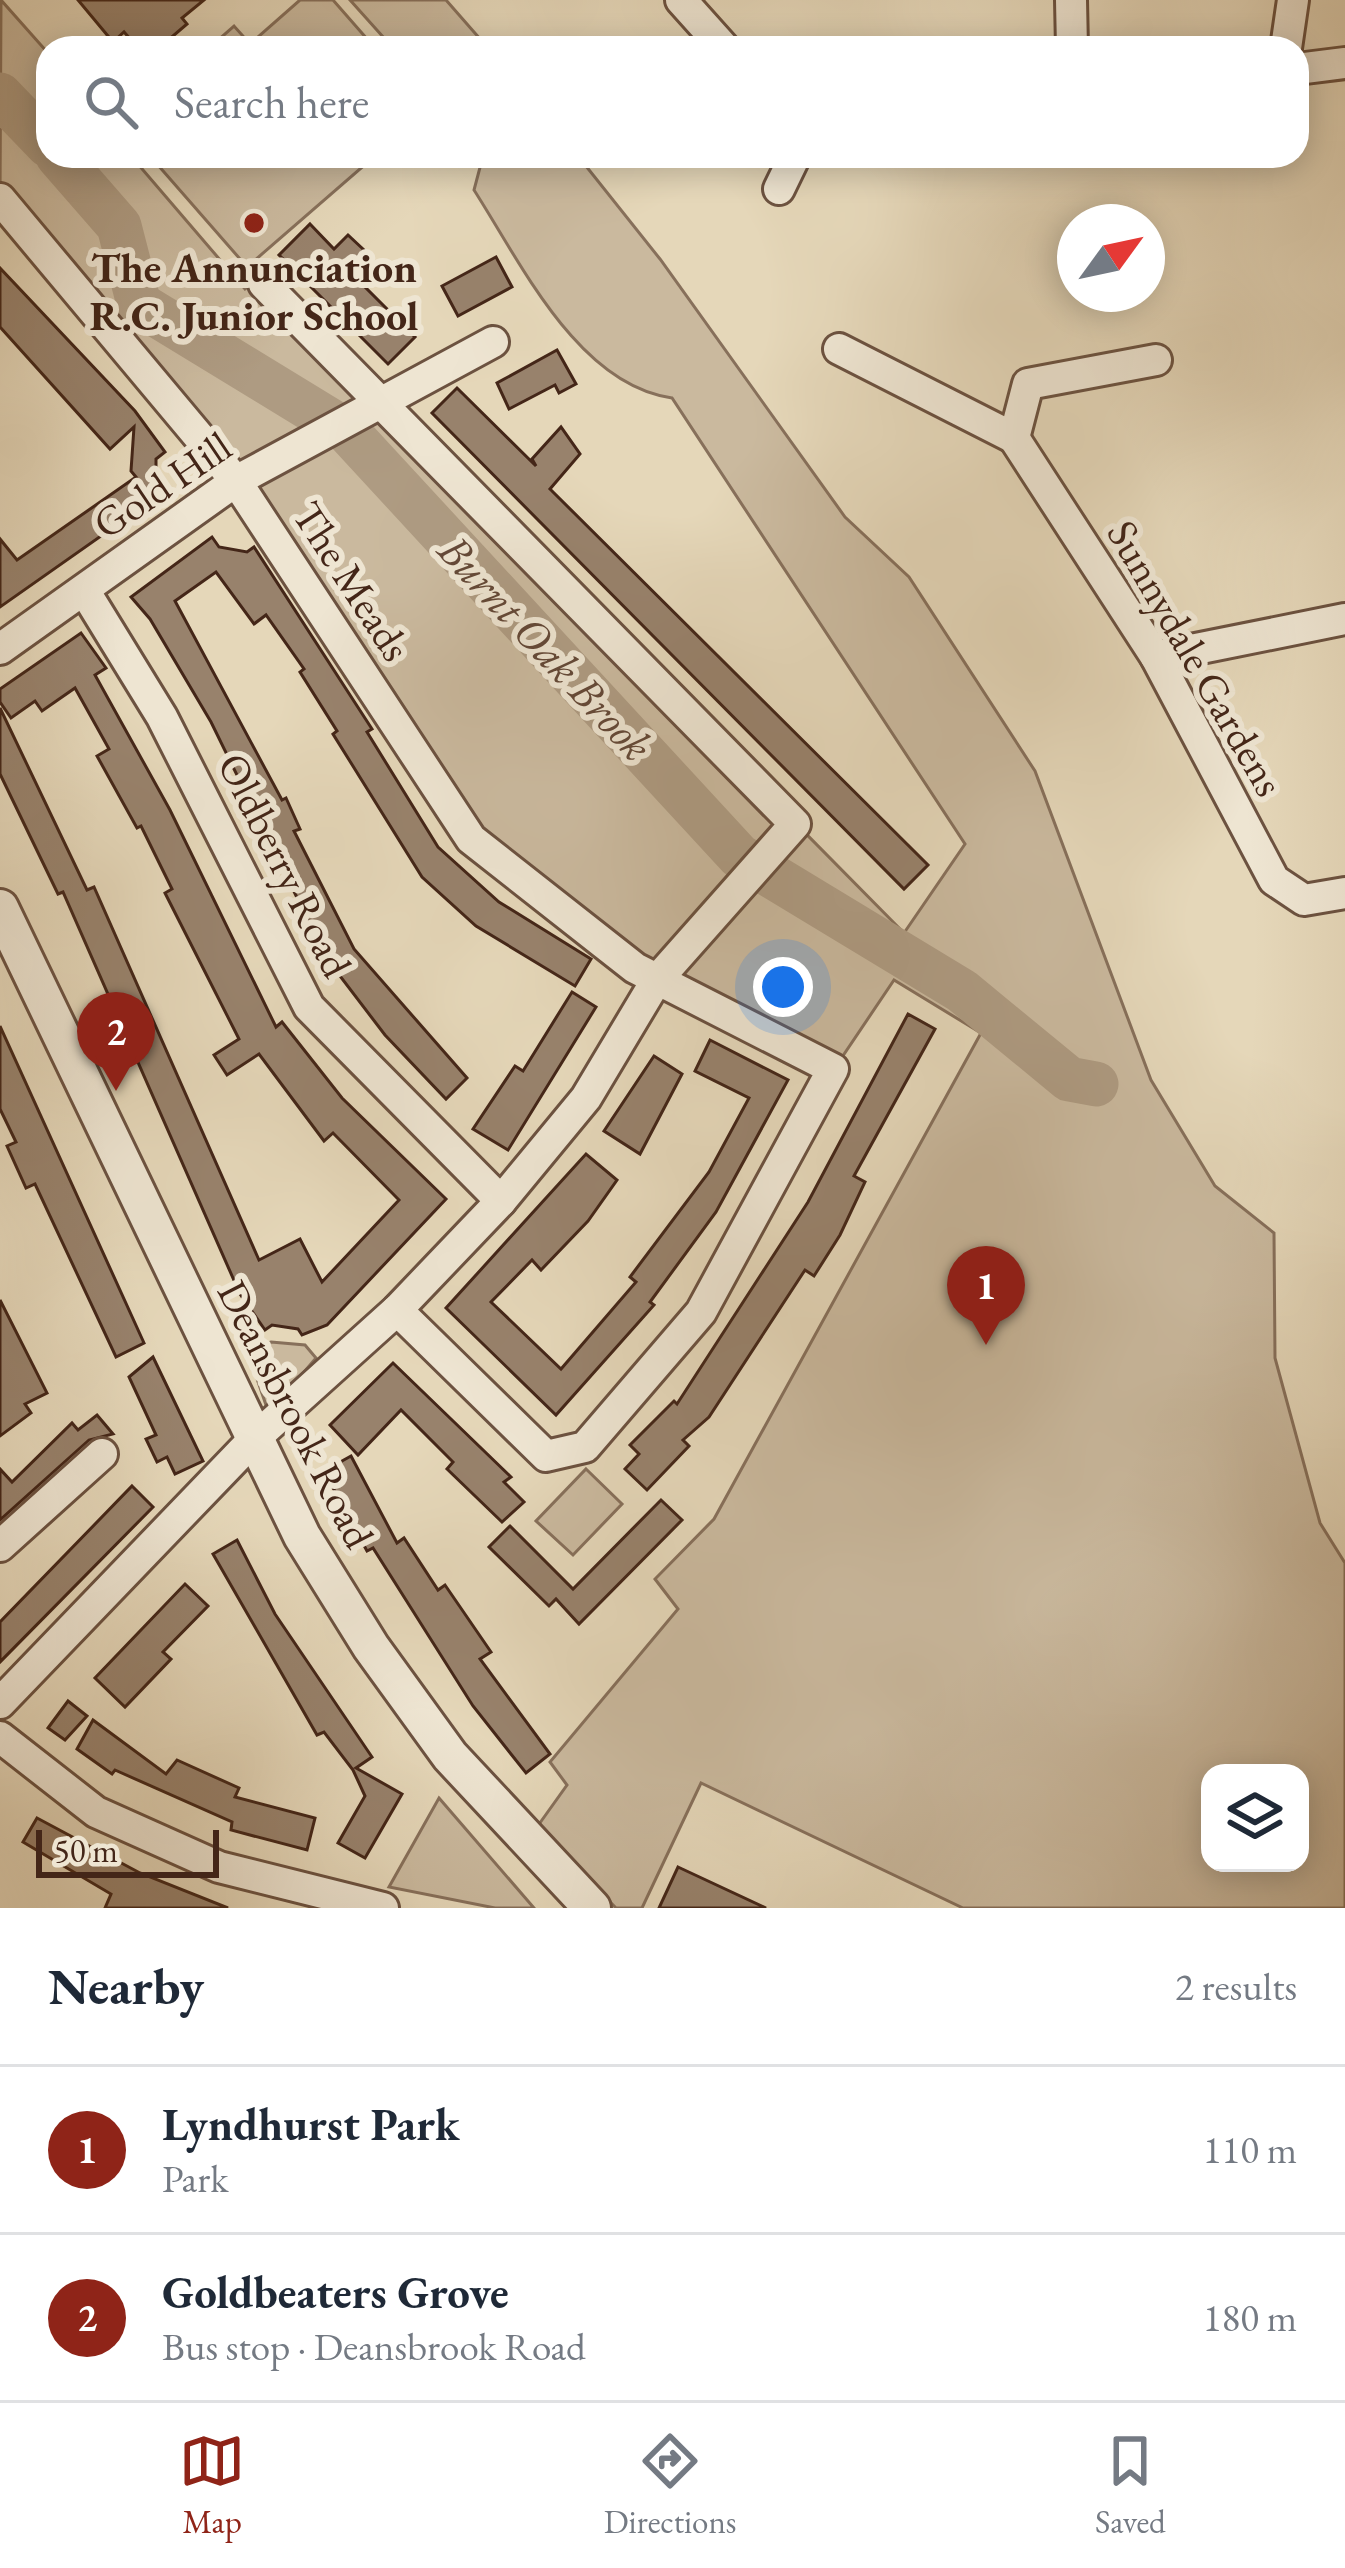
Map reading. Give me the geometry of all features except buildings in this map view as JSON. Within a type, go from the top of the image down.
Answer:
[{"type":"street","points":[[681,0],[713,36]]},
{"type":"street","points":[[1071,0],[1072,36]]},
{"type":"street","points":[[1288,36],[1293,0]]},
{"type":"street","points":[[1309,68],[1345,63]]},
{"type":"street","points":[[779,188],[789,168]]},
{"type":"street","name":"The Meads","points":[[0,199],[236,481],[471,839],[656,981],[833,1069],[701,1312],[585,1448],[546,1456],[397,1310]]},
{"type":"street","points":[[0,1703],[254,1439],[397,1310],[501,1201],[586,1098],[656,981],[795,824],[264,284]]},
{"type":"street","points":[[380,406],[493,342]]},
{"type":"street","points":[[839,350],[1014,438],[1028,384],[1156,360]]},
{"type":"street","name":"Gold Hill","points":[[0,649],[236,481],[380,406]]},
{"type":"street","name":"Sunnydale Gardens","points":[[1014,438],[1156,657],[1274,880],[1293,897],[1331,896]]},
{"type":"street","name":"Oldberry Road","points":[[84,590],[162,717],[309,1006],[501,1201]]},
{"type":"street","points":[[1156,657],[1345,619]]},
{"type":"street","name":"Deansbrook Road","points":[[0,908],[302,1537],[450,1756],[592,1908]]},
{"type":"street","points":[[0,1546],[102,1454]]},
{"type":"street","points":[[0,1738],[96,1813],[219,1867],[321,1900],[383,1908]]},
{"type":"shaded area","points":[[1,0],[36,39],[36,168],[141,168],[245,289],[258,279],[904,933],[965,844],[672,398],[638,388],[608,370],[555,316],[474,190],[480,168],[588,168],[660,259],[845,517],[909,577],[1035,771],[1151,1080],[1215,1186],[1274,1233],[1275,1358],[1320,1523],[1345,1563],[1345,1908],[963,1908],[701,1783],[642,1908],[616,1908],[537,1827],[567,1785],[550,1762],[678,1609],[655,1579],[714,1519],[981,1033],[894,980],[832,1072],[656,981],[471,839],[236,481],[0,199]]},
{"type":"shaded area","points":[[300,0],[333,0],[364,36],[259,36]]},
{"type":"shaded area","points":[[350,0],[446,0],[478,36],[382,36]]},
{"type":"shaded area","points":[[234,26],[243,36],[223,36]]},
{"type":"shaded area","points":[[160,168],[361,168],[247,267]]},
{"type":"shaded area","points":[[271,1342],[305,1345],[316,1358],[275,1406],[266,1405],[247,1350]]},
{"type":"shaded area","points":[[586,1469],[622,1504],[573,1555],[536,1521]]},
{"type":"shaded area","points":[[439,1798],[534,1908],[495,1908],[389,1887]]},
{"type":"waterway","name":"Burnt Oak Brook","points":[[0,95],[36,132]]},
{"type":"waterway","name":"Burnt Oak Brook","points":[[68,168],[119,226],[139,304],[347,431],[739,856],[962,991],[1069,1079],[1096,1084]]},
{"type":"place","name":"The Annunciation R.C. Junior School","points":[[254,223]]},
{"type":"place","name":"Goldbeaters Grove","points":[[116,1091]]},
{"type":"place","name":"Lyndhurst Park","points":[[986,1345]]}]
